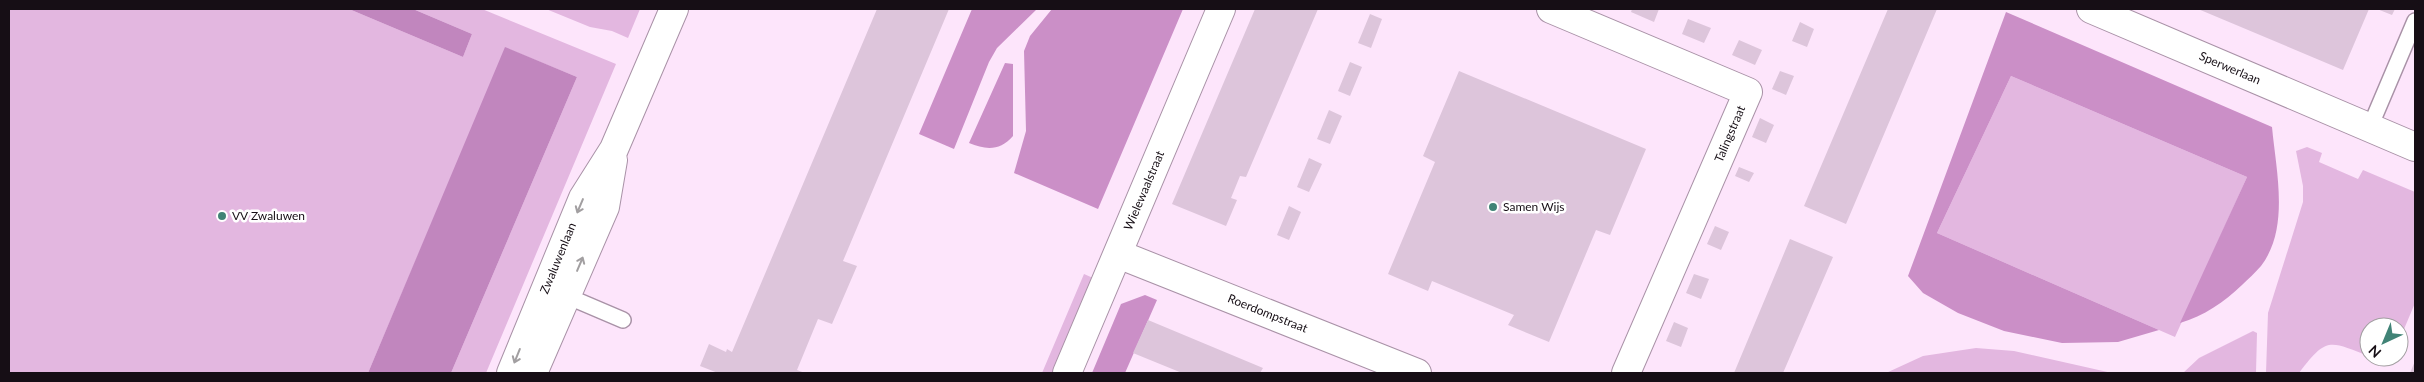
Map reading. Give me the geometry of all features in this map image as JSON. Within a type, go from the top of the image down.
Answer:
[{"type":"street","name":"Zwaluwenlaan","points":[[511,373],[605,207],[614,150],[674,9]]},
{"type":"street","name":"Wielewaalstraat","points":[[1067,373],[1221,9]]},
{"type":"street","name":"Talingstraat","points":[[1551,9],[1748,92],[1626,373]]},
{"type":"street","name":"Sperwerlaan","points":[[2091,9],[2415,147]]},
{"type":"street","name":"Roerdompstraat","points":[[1118,254],[1417,373]]},
{"type":"street","name":"Zwaluwenlaan","points":[[533,373],[556,291]]},
{"type":"lane","points":[[2370,127],[2415,21]]},
{"type":"lane","points":[[556,291],[623,320]]},
{"type":"shaded area","name":"VV Zwaluwen","points":[[9,9],[349,9],[463,57],[472,34],[413,9],[482,9],[616,64],[486,373],[451,373],[577,77],[506,48],[368,373],[9,373]]},
{"type":"shaded area","points":[[349,9],[413,9],[472,34],[463,57]]},
{"type":"shaded area","points":[[546,9],[640,9],[628,38],[612,31],[590,27]]},
{"type":"shaded area","points":[[972,9],[1037,9],[997,48],[989,62],[954,149],[919,134]]},
{"type":"shaded area","points":[[1052,9],[1183,9],[1098,209],[1014,173],[1026,131],[1024,51],[1030,36]]},
{"type":"shaded area","points":[[2006,12],[2272,127],[2279,199],[2276,234],[2270,251],[2261,266],[2228,297],[2213,308],[2180,323],[2247,177],[2011,76],[1937,233],[2159,330],[2118,342],[2062,343],[2004,331],[1958,313],[1923,293],[1908,276]]},
{"type":"shaded area","points":[[505,47],[577,77],[451,373],[368,373]]},
{"type":"shaded area","points":[[1005,63],[1013,64],[1013,136],[998,147],[992,148],[969,143]]},
{"type":"shaded area","points":[[2011,76],[2247,177],[2175,337],[1937,233]]},
{"type":"shaded area","points":[[2307,147],[2322,153],[2319,162],[2358,179],[2363,170],[2415,192],[2415,303],[2409,317],[2359,317],[2359,352],[2337,345],[2330,345],[2323,347],[2316,353],[2299,373],[2266,373],[2268,313],[2303,202],[2303,186],[2296,151]]},
{"type":"shaded area","points":[[1084,274],[1093,278],[1053,373],[1042,373]]},
{"type":"shaded area","points":[[1145,295],[1157,300],[1125,373],[1092,373],[1121,304]]},
{"type":"shaded area","points":[[2253,331],[2257,333],[2256,373],[2183,373],[2199,358]]},
{"type":"shaded area","points":[[1976,348],[2014,351],[2112,373],[1886,373],[1923,356]]},
{"type":"building","points":[[877,9],[949,9],[843,261],[857,266],[832,324],[818,319],[797,370],[805,373],[718,373],[700,366],[709,344],[726,352],[727,349],[732,352]]},
{"type":"building","points":[[1255,9],[1318,9],[1246,177],[1240,176],[1231,198],[1237,200],[1226,226],[1172,204]]},
{"type":"building","points":[[1632,9],[1659,9],[1654,22],[1631,12]]},
{"type":"building","points":[[1888,9],[1937,9],[1846,224],[1804,206]]},
{"type":"building","points":[[2198,9],[2369,9],[2343,70]]},
{"type":"building","points":[[2377,9],[2395,9],[2392,15]]},
{"type":"building","points":[[1370,14],[1382,19],[1371,48],[1358,43]]},
{"type":"building","points":[[1688,19],[1711,28],[1704,43],[1682,34]]},
{"type":"building","points":[[1800,22],[1814,29],[1807,47],[1792,41]]},
{"type":"building","points":[[1739,40],[1762,50],[1755,65],[1732,55]]},
{"type":"building","points":[[1350,62],[1362,67],[1350,96],[1338,91]]},
{"type":"building","points":[[1459,71],[1646,149],[1610,235],[1596,230],[1549,342],[1508,325],[1514,315],[1432,281],[1428,291],[1388,274],[1435,162],[1423,156]]},
{"type":"building","points":[[1780,71],[1794,76],[1786,95],[1772,89]]},
{"type":"building","points":[[1329,110],[1342,116],[1330,144],[1317,139]]},
{"type":"building","points":[[1760,118],[1774,125],[1766,143],[1752,137]]},
{"type":"building","points":[[1309,158],[1322,164],[1309,192],[1297,187]]},
{"type":"building","points":[[1739,167],[1754,173],[1749,182],[1735,176]]},
{"type":"building","points":[[1289,206],[1301,212],[1289,240],[1277,235]]},
{"type":"building","points":[[1715,226],[1729,232],[1721,250],[1707,244]]},
{"type":"building","points":[[1790,239],[1833,257],[1783,373],[1734,373]]},
{"type":"building","points":[[1694,274],[1709,279],[1701,299],[1686,293]]},
{"type":"building","points":[[1148,320],[1263,368],[1260,373],[1182,373],[1133,353]]},
{"type":"building","points":[[1674,322],[1688,328],[1681,347],[1666,341]]},
{"type":"building","points":[[2415,361],[2415,373],[2410,373]]},
{"type":"place","name":"Samen Wijs","points":[[1493,207]]},
{"type":"place","name":"VV Zwaluwen","points":[[222,216]]}]
